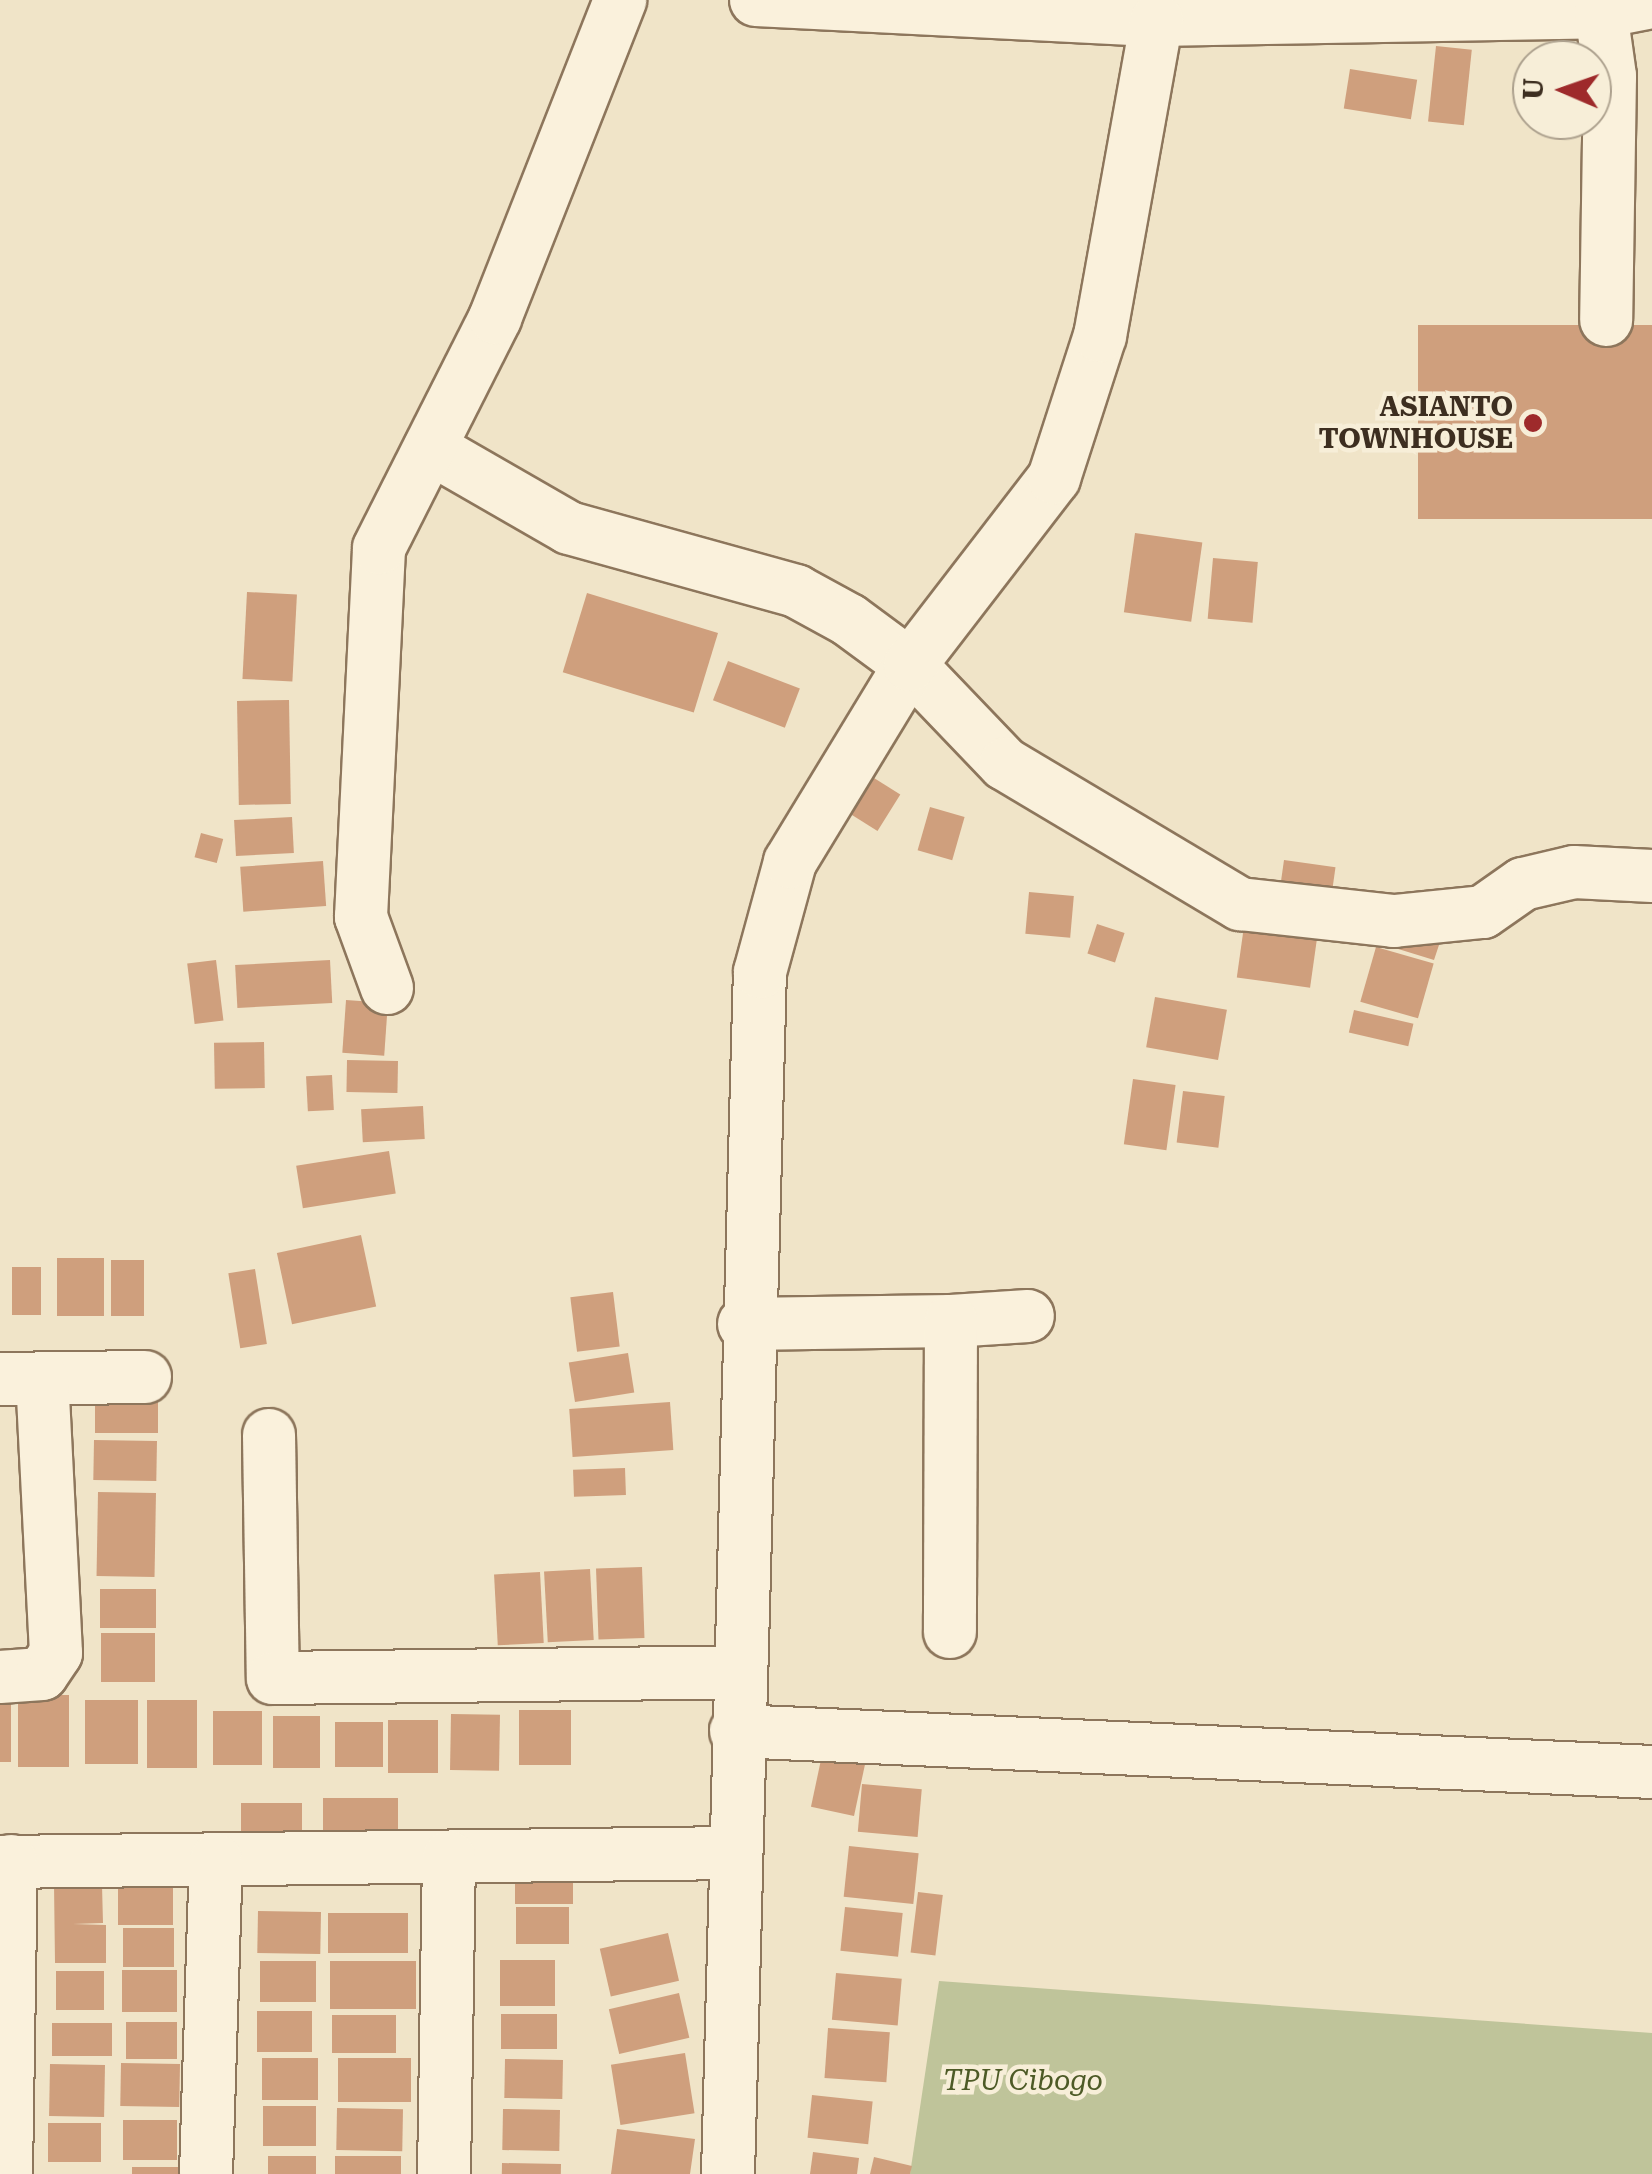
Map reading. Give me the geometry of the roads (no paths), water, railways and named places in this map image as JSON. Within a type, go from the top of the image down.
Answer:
[{"type":"street","points":[[387,988],[361,917],[378,548],[495,318],[620,0]]},
{"type":"street","points":[[773,2],[1156,20],[1601,12],[1652,2]]},
{"type":"street","points":[[1601,12],[1610,76],[1606,320]]},
{"type":"street","points":[[728,2174],[744,1324],[760,972],[774,908],[790,862],[910,665],[1054,478],[1100,336],[1156,20]]},
{"type":"street","points":[[430,448],[569,528],[796,591],[910,665],[1005,764],[1240,904],[1394,921],[1483,912],[1523,884],[1574,872],[1652,876]]},
{"type":"street","points":[[744,1324],[1028,1316]]},
{"type":"street","points":[[950,1632],[951,1320]]},
{"type":"street","points":[[0,1676],[42,1674],[56,1653],[21,1379],[144,1377]]},
{"type":"street","points":[[269,1436],[274,1678],[735,1672]]},
{"type":"street","points":[[736,1731],[1652,1772]]},
{"type":"street","points":[[6,2174],[6,1862],[736,1853]]},
{"type":"street","points":[[444,2174],[449,1857]]},
{"type":"street","points":[[206,2174],[216,1860]]},
{"type":"place","name":"ASIANTO TOWNHOUSE","points":[[1533,423]]},
{"type":"park label","name":"TPU Cibogo","points":[[1023,2081]]}]
